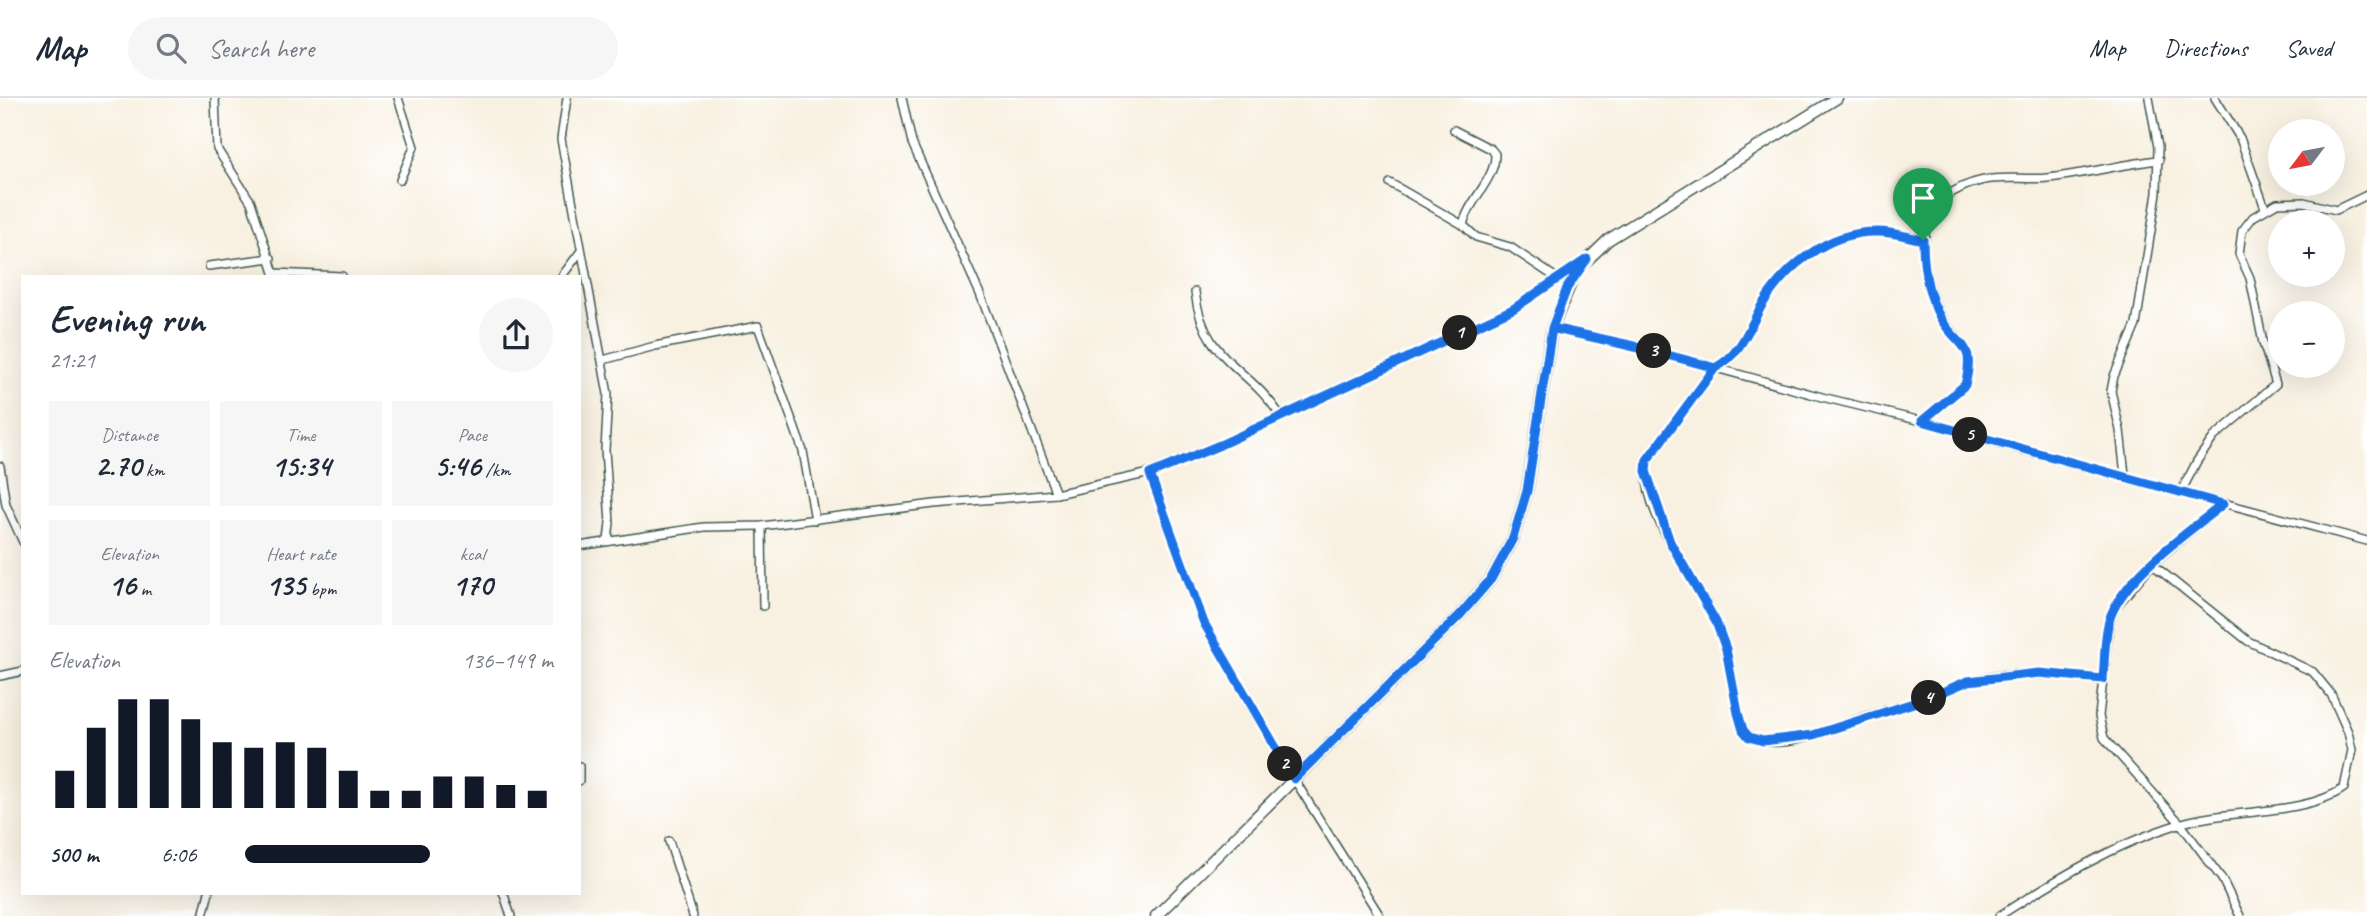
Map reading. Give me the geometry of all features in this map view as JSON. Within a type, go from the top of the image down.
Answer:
[{"type":"main road","points":[[1160,914],[1460,615],[1491,579],[1513,538],[1527,491],[1552,328],[1567,288],[1587,259],[1608,240],[1837,98]]},
{"type":"street","points":[[215,98],[217,149],[251,202],[275,275]]},
{"type":"street","points":[[398,98],[414,146],[400,180]]},
{"type":"street","points":[[566,98],[561,139],[608,394],[605,450],[610,523],[608,540]]},
{"type":"street","points":[[902,98],[912,143],[980,294],[1056,494]]},
{"type":"street","points":[[2125,475],[2120,430],[2111,391],[2114,376],[2136,325],[2159,160],[2149,98]]},
{"type":"street","points":[[2214,98],[2240,138],[2265,208]]},
{"type":"street","points":[[1454,130],[1491,149],[1495,155],[1463,225]]},
{"type":"street","points":[[1922,421],[1965,385],[1970,355],[1962,341],[1942,321],[1927,279],[1923,240],[1927,224],[1938,203],[1965,186],[1986,180],[2034,180],[2159,160]]},
{"type":"street","points":[[1390,183],[1463,225],[1476,237],[1510,247],[1558,279]]},
{"type":"street","points":[[2181,492],[2197,461],[2214,437],[2276,384],[2263,343],[2250,278],[2239,254],[2242,231],[2265,208],[2288,201],[2336,210],[2367,195]]},
{"type":"street","points":[[1923,240],[1875,232],[1826,243],[1801,259],[1764,303],[1738,350],[1730,360],[1715,368],[1647,460],[1646,471],[1670,542],[1716,622],[1726,649],[1743,730],[1749,737],[1763,741],[1813,735],[1926,699],[1968,681],[1993,677],[2039,673],[2103,679]]},
{"type":"street","points":[[563,275],[580,252]]},
{"type":"street","points":[[209,266],[271,258]]},
{"type":"street","points":[[581,546],[704,527],[762,526],[934,504],[1056,494],[1150,474],[1220,445],[1513,309],[1587,259]]},
{"type":"street","points":[[1195,292],[1205,333],[1214,347],[1269,399],[1280,415]]},
{"type":"street","points":[[603,360],[655,346],[758,326],[803,451],[815,520]]},
{"type":"street","points":[[1552,328],[1639,347],[2367,541]]},
{"type":"street","points":[[0,466],[6,505],[21,538]]},
{"type":"street","points":[[1150,474],[1204,623],[1294,779],[1380,916]]},
{"type":"street","points":[[2223,504],[2152,564],[2120,599],[2110,616],[2099,716],[2104,738],[2180,823],[2222,879],[2240,916]]},
{"type":"street","points":[[762,526],[763,606]]},
{"type":"street","points":[[1999,916],[2105,853],[2180,823],[2291,805],[2336,793],[2344,788],[2352,750],[2348,732],[2331,694],[2313,672],[2248,641],[2152,564]]},
{"type":"street","points":[[0,676],[21,671]]},
{"type":"street","points":[[669,841],[693,916]]},
{"type":"street","points":[[203,916],[208,895]]},
{"type":"street","points":[[504,895],[512,916]]},
{"type":"route","points":[[1923,240],[1875,232],[1846,236],[1826,243],[1801,259],[1780,281],[1764,303],[1738,350],[1730,360],[1715,368],[1639,347],[1552,328],[1567,288],[1576,271],[1587,259],[1513,309],[1220,445],[1150,474],[1164,506],[1191,593],[1204,623],[1294,779],[1460,615],[1491,579],[1513,538],[1527,491],[1552,328],[1608,341],[1639,347],[1683,359],[1715,368],[1647,460],[1646,471],[1657,511],[1670,542],[1716,622],[1726,649],[1738,713],[1743,730],[1749,737],[1763,741],[1813,735],[1926,699],[1968,681],[2039,673],[2103,679],[2110,616],[2120,599],[2152,564],[2223,504],[1922,421],[1965,385],[1970,355],[1962,341],[1942,321],[1936,307],[1927,279],[1923,240]]}]
